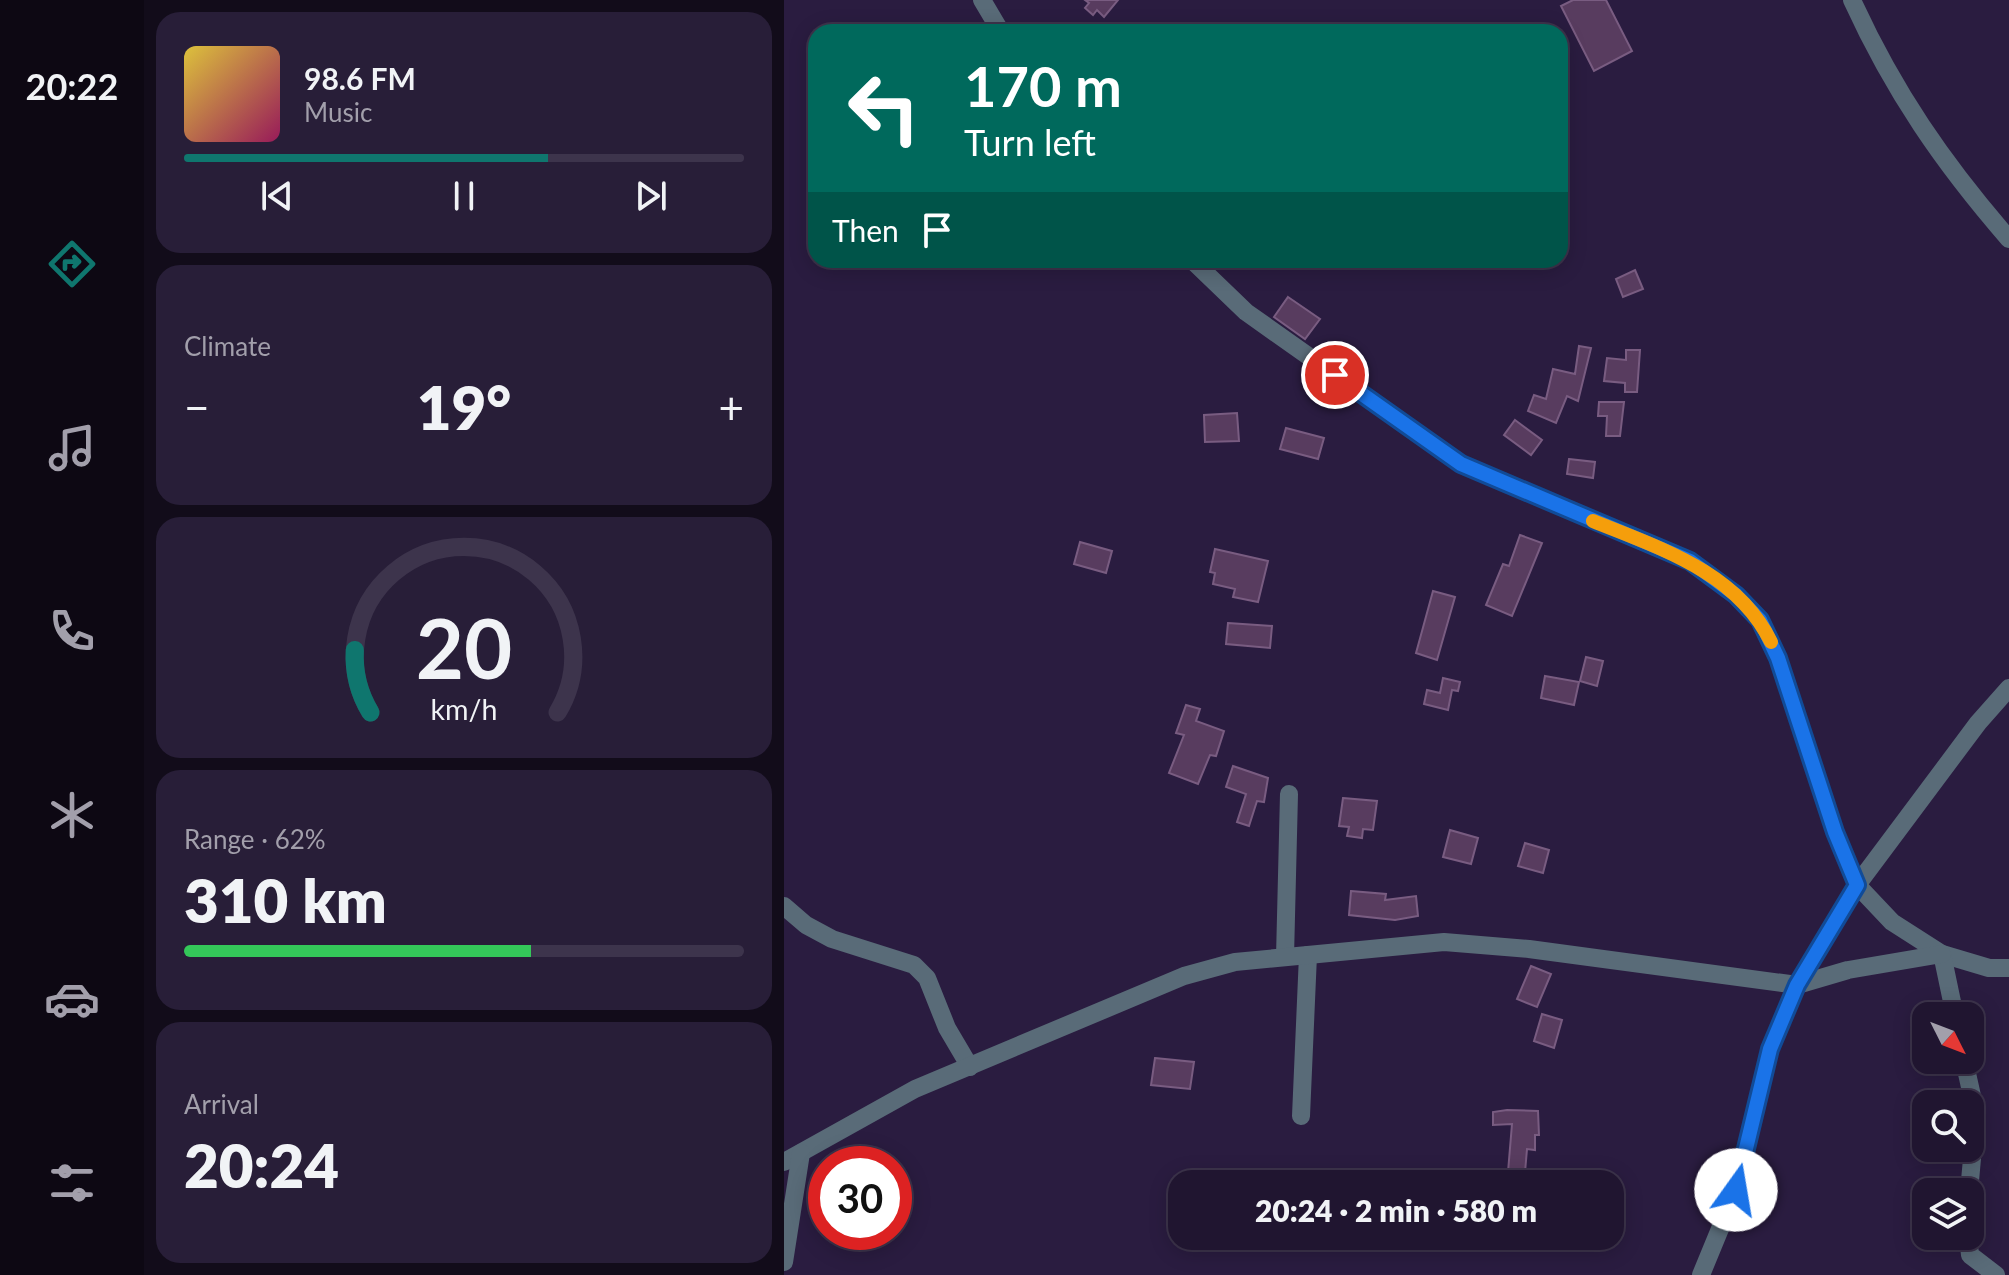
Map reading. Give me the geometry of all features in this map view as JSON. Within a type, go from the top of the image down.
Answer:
[{"type":"street","points":[[982,0],[996,24]]},
{"type":"street","points":[[1852,0],[1870,40],[1927,139],[2009,239]]},
{"type":"street","points":[[1201,268],[1256,319],[1461,464],[1690,561],[1736,595],[1760,620],[1778,658],[1835,832],[1857,885],[1892,922],[1942,954],[1989,968],[2009,968]]},
{"type":"street","points":[[1701,1275],[1736,1190],[1770,1049],[1797,985],[1857,885],[1978,723],[2009,688]]},
{"type":"street","points":[[1285,957],[1285,858],[1289,794]]},
{"type":"street","points":[[784,906],[806,925],[832,939],[914,965],[927,978],[947,1028],[970,1067]]},
{"type":"street","points":[[784,1262],[792,1157],[915,1089],[1184,976],[1235,962],[1444,942],[1529,949],[1797,985],[1848,970],[1942,954]]},
{"type":"street","points":[[1942,954],[1952,1002]]},
{"type":"street","points":[[1301,1116],[1308,955]]},
{"type":"street","points":[[1967,1074],[1976,1114],[1970,1178]]},
{"type":"street","points":[[1969,1250],[1970,1255],[1996,1275]]},
{"type":"building","points":[[1085,0],[1118,0],[1104,17],[1097,10],[1093,15],[1085,8],[1089,3]]},
{"type":"building","points":[[1573,0],[1606,0],[1632,51],[1594,71],[1561,6]]},
{"type":"building","points":[[1635,270],[1643,289],[1623,297],[1616,279]]},
{"type":"building","points":[[1288,297],[1320,319],[1305,339],[1274,317]]},
{"type":"building","points":[[1579,346],[1591,348],[1578,401],[1567,396],[1556,423],[1528,411],[1534,395],[1546,399],[1553,369],[1575,374]]},
{"type":"building","points":[[1626,350],[1640,350],[1637,392],[1625,392],[1625,383],[1604,381],[1607,358],[1626,360]]},
{"type":"building","points":[[1599,402],[1624,402],[1620,436],[1606,436],[1607,416],[1598,416]]},
{"type":"building","points":[[1237,413],[1239,441],[1205,442],[1204,415]]},
{"type":"building","points":[[1515,420],[1542,440],[1531,455],[1504,435]]},
{"type":"building","points":[[1286,428],[1324,438],[1318,459],[1280,449]]},
{"type":"building","points":[[1569,459],[1595,462],[1593,478],[1567,474]]},
{"type":"building","points":[[1520,535],[1542,543],[1512,616],[1486,605],[1503,564],[1509,566]]},
{"type":"building","points":[[1080,542],[1112,551],[1106,573],[1074,564]]},
{"type":"building","points":[[1215,549],[1268,561],[1258,602],[1233,597],[1235,589],[1213,584],[1215,573],[1210,572]]},
{"type":"building","points":[[1433,591],[1455,597],[1437,660],[1416,653]]},
{"type":"building","points":[[1228,623],[1272,626],[1270,648],[1226,644]]},
{"type":"building","points":[[1586,657],[1603,661],[1597,686],[1580,681]]},
{"type":"building","points":[[1545,676],[1579,682],[1574,705],[1541,698]]},
{"type":"building","points":[[1443,678],[1460,682],[1458,691],[1452,690],[1448,710],[1424,704],[1427,690],[1440,693]]},
{"type":"building","points":[[1186,705],[1200,709],[1196,721],[1224,731],[1216,756],[1210,755],[1198,784],[1169,773],[1184,735],[1176,733]]},
{"type":"building","points":[[1233,766],[1268,778],[1264,802],[1257,801],[1249,826],[1237,822],[1246,794],[1226,787]]},
{"type":"building","points":[[1343,798],[1377,801],[1373,830],[1363,829],[1362,838],[1347,836],[1349,827],[1339,826]]},
{"type":"building","points":[[1450,830],[1478,838],[1471,864],[1443,857]]},
{"type":"building","points":[[1525,843],[1549,850],[1543,873],[1518,866]]},
{"type":"building","points":[[1351,891],[1386,894],[1385,900],[1416,896],[1418,916],[1395,920],[1349,915]]},
{"type":"building","points":[[1531,966],[1551,974],[1537,1007],[1517,999]]},
{"type":"building","points":[[1542,1014],[1562,1020],[1554,1048],[1534,1041]]},
{"type":"building","points":[[1155,1058],[1194,1062],[1190,1089],[1151,1085]]},
{"type":"building","points":[[1538,1111],[1539,1135],[1535,1135],[1535,1150],[1527,1149],[1525,1170],[1508,1170],[1512,1124],[1493,1125],[1493,1112]]},
{"type":"slow traffic","points":[[1593,521],[1690,561],[1736,595],[1760,620],[1771,642]]},
{"type":"route","points":[[1335,375],[1461,464],[1690,561],[1736,595],[1760,620],[1778,658],[1835,832],[1857,885],[1797,985],[1770,1049],[1736,1190]]}]
